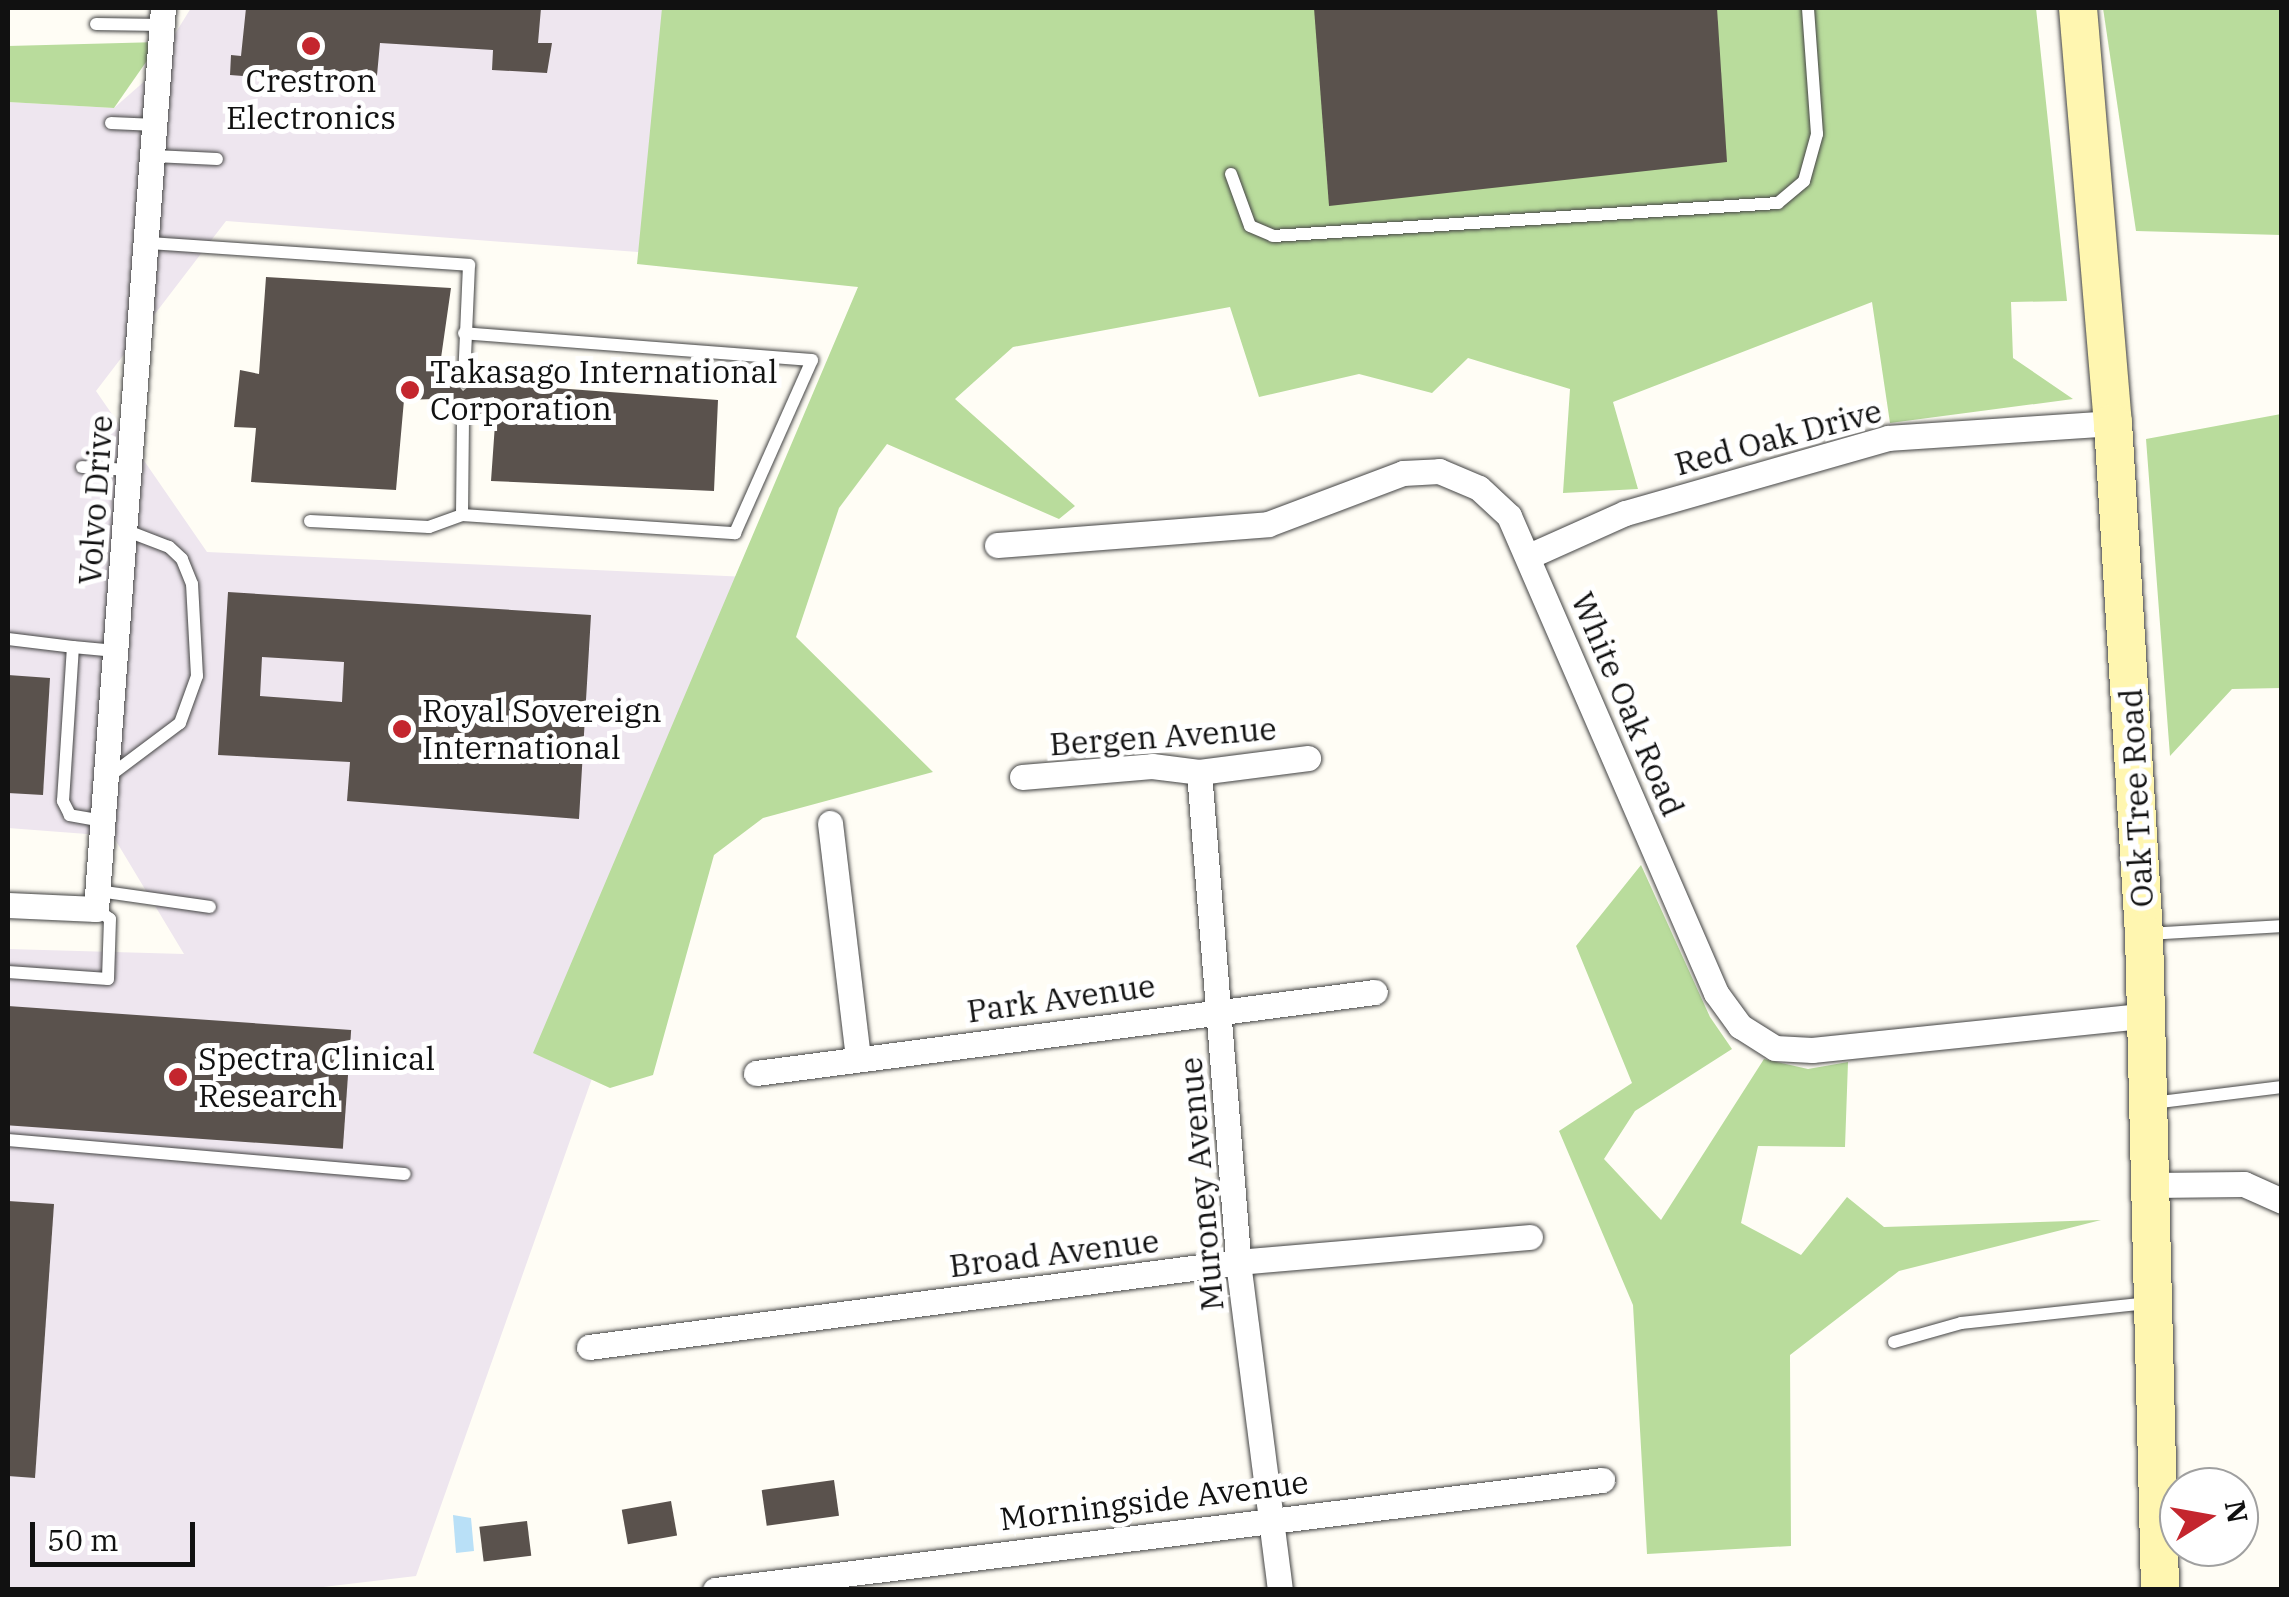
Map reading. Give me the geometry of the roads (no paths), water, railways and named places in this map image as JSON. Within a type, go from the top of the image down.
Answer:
[{"type":"street","name":"Oak Tree Road","points":[[2078,8],[2114,423],[2144,934],[2152,1103],[2160,1590]]},
{"type":"street","name":"Volvo Drive","points":[[97,900],[162,16]]},
{"type":"street","name":"Red Oak Drive","points":[[1529,556],[1625,513],[1888,438],[2114,423]]},
{"type":"street","name":"White Oak Road","points":[[997,545],[1268,524],[1404,473],[1440,471],[1489,497],[1509,516],[1716,994],[1740,1026],[1776,1048],[1812,1050],[2148,1014]]},
{"type":"street","name":"Bergen Avenue","points":[[1022,778],[1152,766],[1199,772],[1308,758]]},
{"type":"street","name":"Muroney Avenue","points":[[1199,772],[1238,1262],[1280,1590]]},
{"type":"street","points":[[830,823],[858,1058]]},
{"type":"street","points":[[8,905],[97,900]]},
{"type":"street","name":"Park Avenue","points":[[756,1072],[1376,992]]},
{"type":"street","points":[[2152,1185],[2244,1184],[2282,1201]]},
{"type":"street","name":"Broad Avenue","points":[[588,1347],[1238,1262],[1530,1237]]},
{"type":"street","name":"Morningside Avenue","points":[[716,1590],[1271,1517],[1602,1480]]},
{"type":"lane","points":[[1232,174],[1250,226],[1273,236],[1778,203],[1804,181],[1817,134],[1808,8]]},
{"type":"lane","points":[[96,24],[162,16]]},
{"type":"lane","points":[[112,123],[156,125]]},
{"type":"lane","points":[[154,156],[217,159]]},
{"type":"lane","points":[[148,243],[469,266],[464,381]]},
{"type":"lane","points":[[310,521],[429,527],[462,514],[735,533],[812,360],[464,333]]},
{"type":"lane","points":[[462,514],[463,417]]},
{"type":"lane","points":[[82,466],[130,470]]},
{"type":"lane","points":[[106,779],[180,723],[198,676],[192,584],[182,559],[169,546],[125,530]]},
{"type":"lane","points":[[8,639],[116,651]]},
{"type":"lane","points":[[73,647],[63,801],[70,815],[103,821]]},
{"type":"lane","points":[[97,900],[210,907]]},
{"type":"lane","points":[[8,972],[108,979],[110,919],[97,900]]},
{"type":"lane","points":[[2144,934],[2282,926]]},
{"type":"lane","points":[[2152,1103],[2282,1087]]},
{"type":"lane","points":[[8,1140],[405,1174]]},
{"type":"lane","points":[[1894,1342],[1961,1323],[2154,1302]]},
{"type":"water","points":[[453,1515],[471,1518],[474,1551],[456,1553]]},
{"type":"place","name":"Crestron Electronics","points":[[311,46]]},
{"type":"place","name":"Takasago International Corporation","points":[[410,390]]},
{"type":"place","name":"Royal Sovereign International","points":[[402,729]]},
{"type":"place","name":"Spectra Clinical Research","points":[[178,1077]]}]
